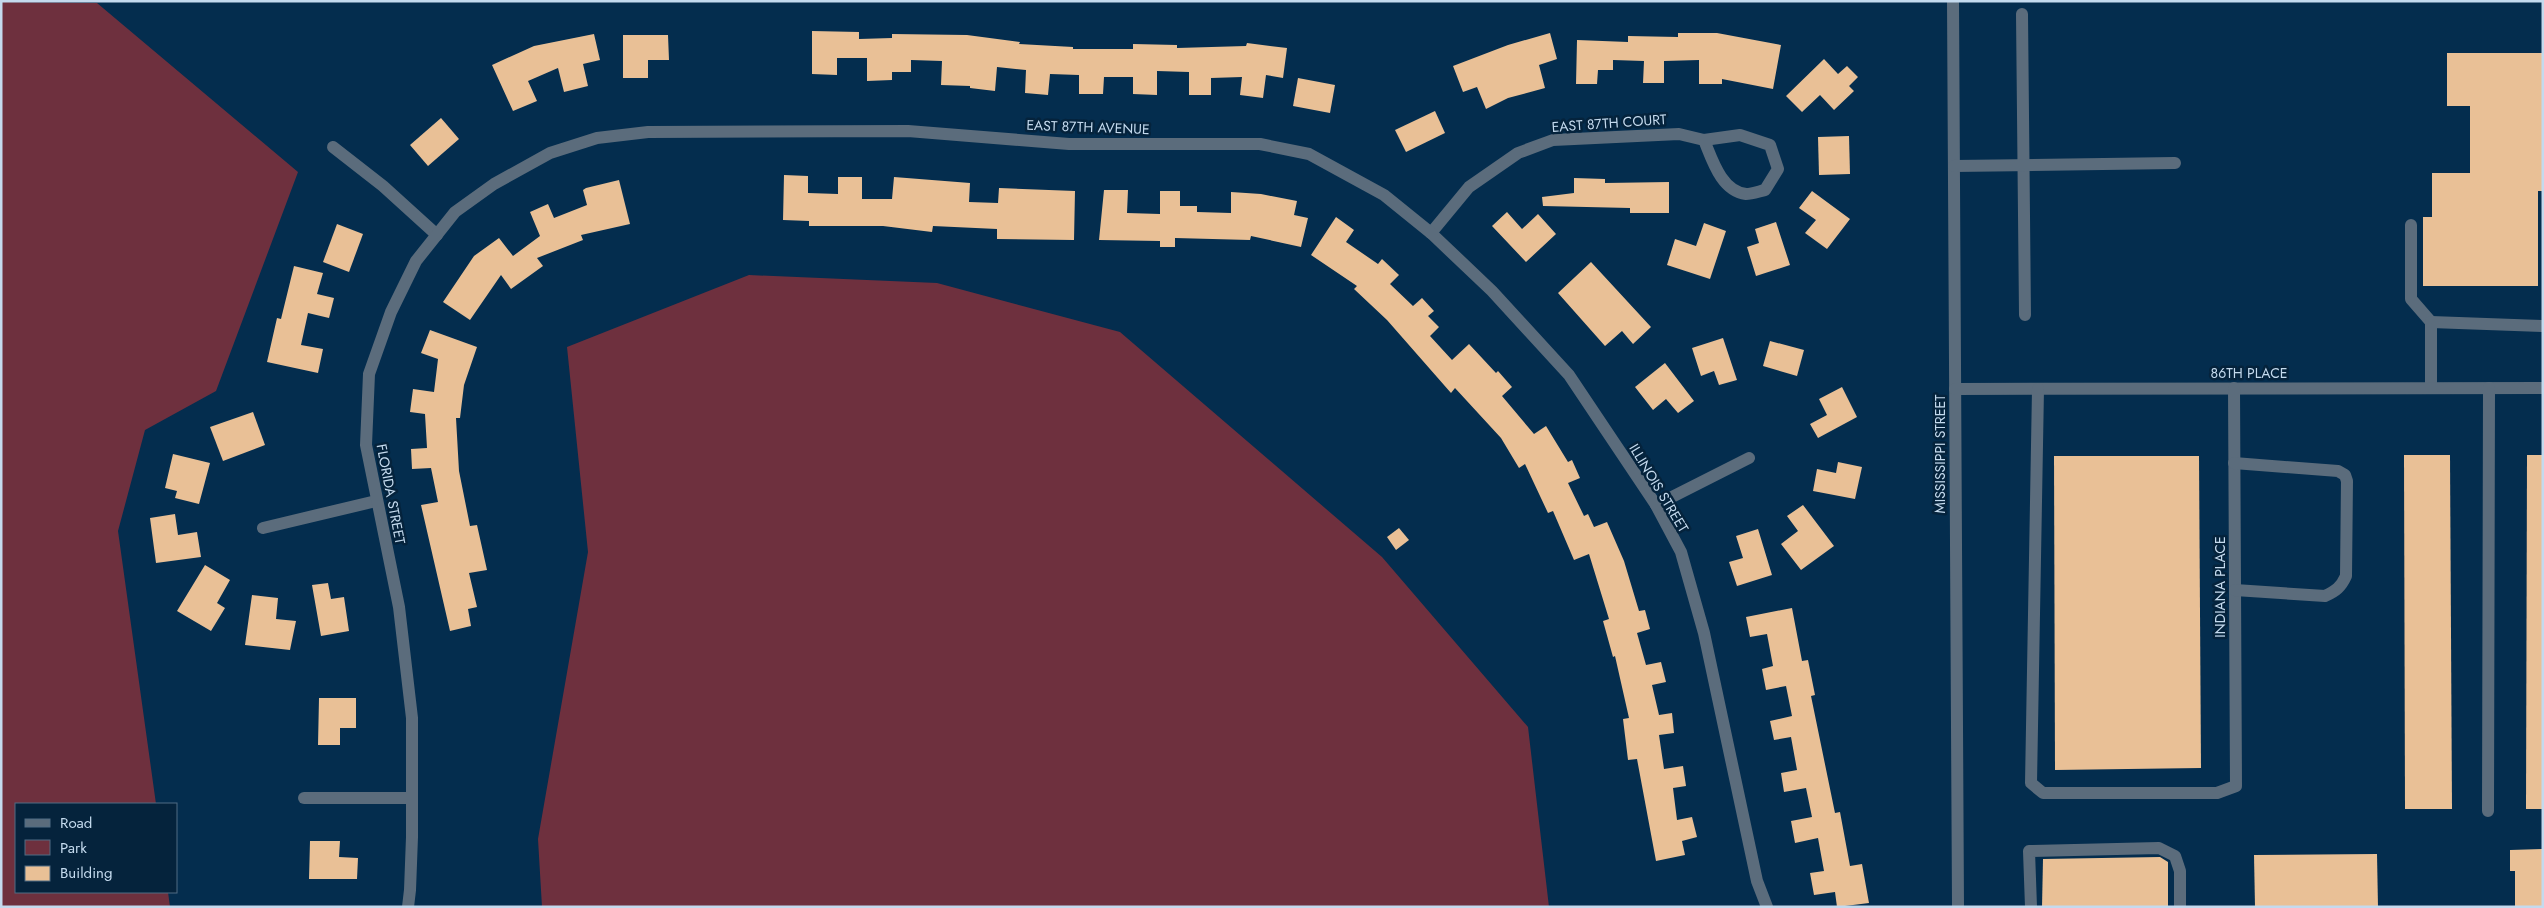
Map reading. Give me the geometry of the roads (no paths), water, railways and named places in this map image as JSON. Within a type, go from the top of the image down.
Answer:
[{"type":"street","name":"MISSISSIPPI STREET","points":[[1953,1],[1958,907]]},
{"type":"street","points":[[2022,14],[2022,165],[2025,315]]},
{"type":"street","name":"EAST 87TH AVENUE","points":[[720,132],[908,131],[1068,144],[1260,144],[1309,154],[1331,164],[1384,194],[1431,233]]},
{"type":"street","name":"FLORIDA STREET","points":[[408,907],[412,798],[412,718],[399,607],[366,445],[369,374],[391,312],[416,261],[455,212],[494,184],[550,154],[597,138],[648,132],[720,132]]},
{"type":"street","name":"EAST 87TH COURT","points":[[1431,233],[1469,187],[1518,152],[1553,140],[1679,134],[1704,140],[1740,135],[1770,145],[1778,169],[1765,190],[1747,194],[1731,188],[1718,172],[1704,140]]},
{"type":"street","points":[[333,147],[383,186],[437,235]]},
{"type":"street","points":[[1954,166],[2175,163]]},
{"type":"street","points":[[2410,225],[2411,299],[2431,322],[2431,388]]},
{"type":"street","name":"ILLINOIS STREET","points":[[1431,233],[1492,291],[1569,374],[1656,506],[1681,552],[1704,633],[1757,881],[1767,907]]},
{"type":"street","points":[[2431,322],[2543,326]]},
{"type":"street","name":"INDIANA PLACE","points":[[2038,389],[2031,783],[2043,794],[2217,792],[2236,786],[2234,388]]},
{"type":"street","points":[[2488,811],[2489,388]]},
{"type":"street","name":"86TH PLACE","points":[[1955,389],[2543,388]]},
{"type":"street","points":[[1656,506],[1749,458]]},
{"type":"street","points":[[2234,463],[2338,471],[2345,475],[2346,481],[2346,576],[2342,584],[2325,596],[2235,590]]},
{"type":"street","points":[[263,528],[376,501]]},
{"type":"street","points":[[304,798],[412,798]]},
{"type":"street","points":[[2031,907],[2029,852],[2159,848],[2175,856],[2180,871],[2180,907]]}]
